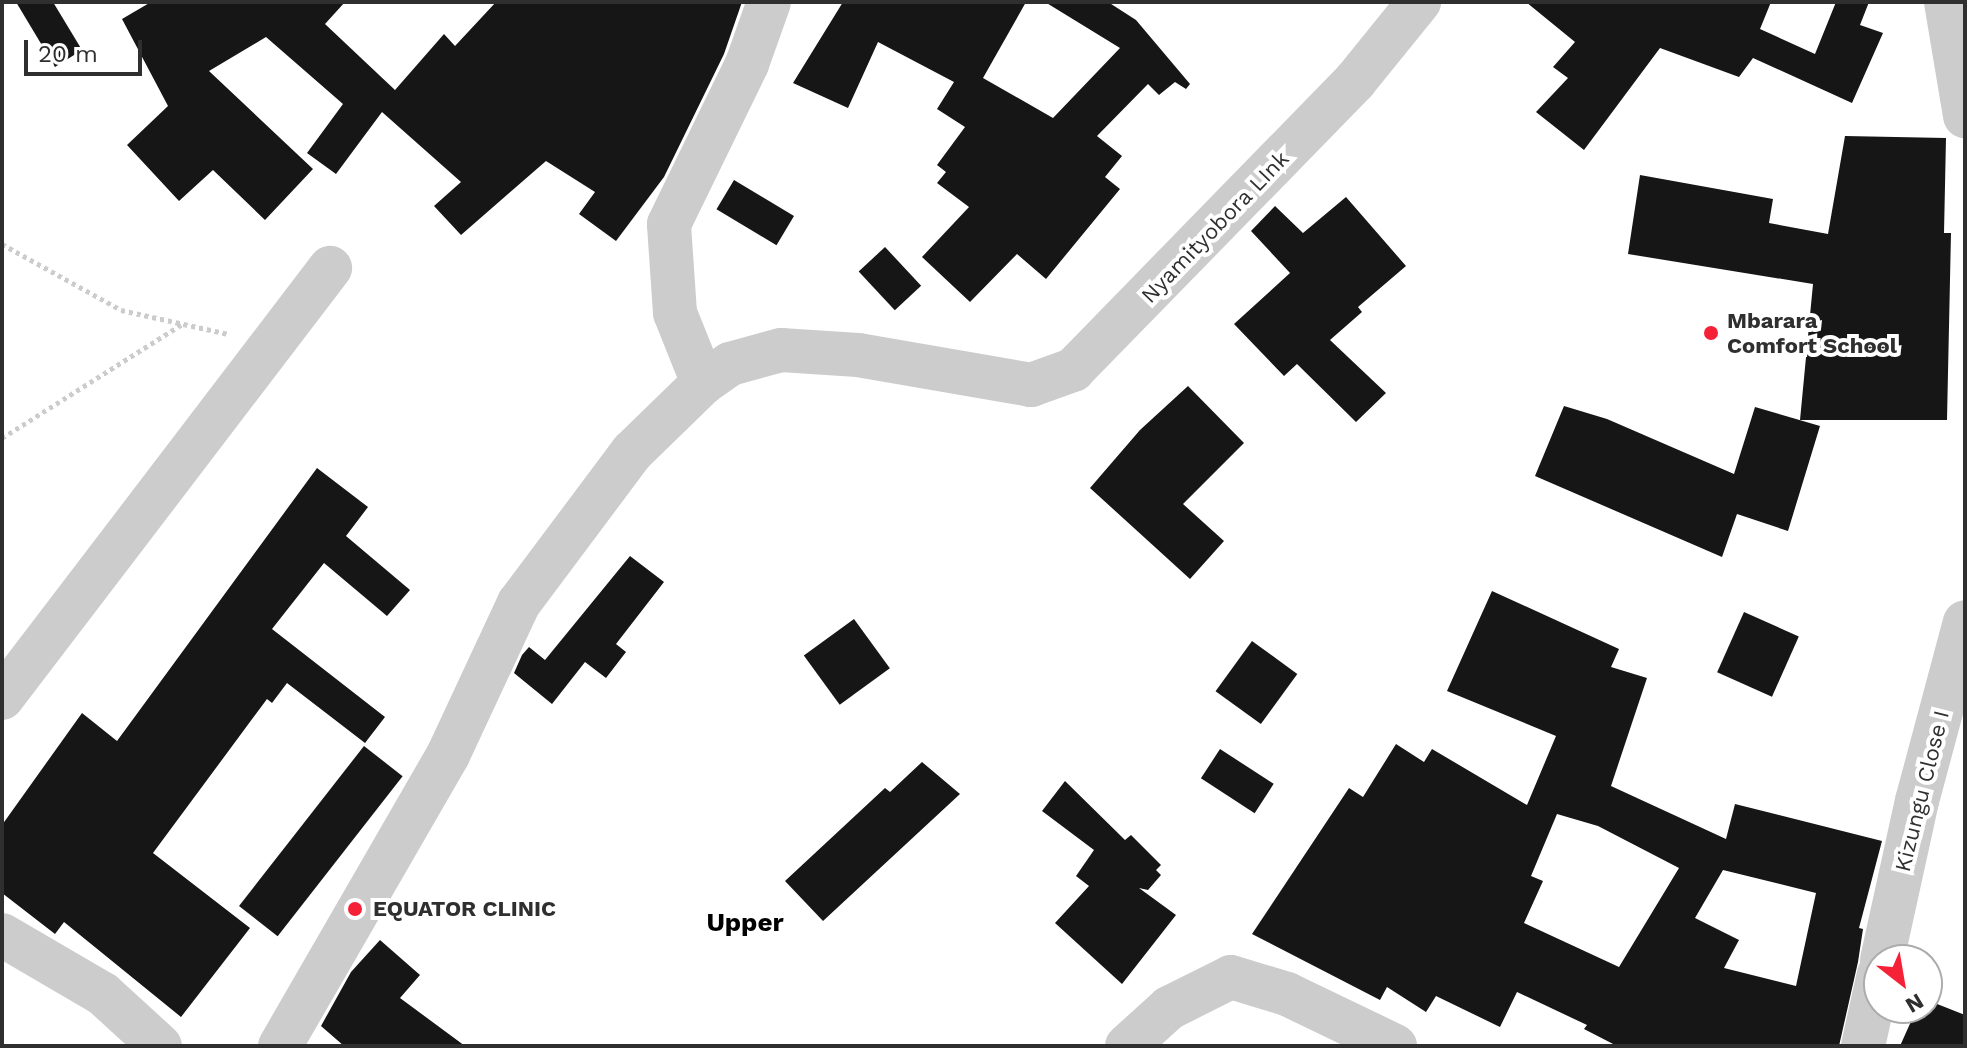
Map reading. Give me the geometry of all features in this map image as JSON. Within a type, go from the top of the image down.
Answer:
[{"type":"street","points":[[703,383],[675,313],[669,224],[747,64],[769,2]]},
{"type":"street","name":"Nyamityobora LInk","points":[[280,1046],[448,755],[519,603],[632,452],[703,383],[730,364],[781,350],[858,355],[972,378],[1031,385],[1073,370],[1355,81],[1419,2]]},
{"type":"street","points":[[1946,2],[1965,116]]},
{"type":"street","points":[[2,698],[330,268]]},
{"type":"street","name":"Kizungu Close I","points":[[1886,944],[1917,801],[1965,622]]},
{"type":"street","points":[[2,935],[103,994],[160,1046]]},
{"type":"street","points":[[1127,1046],[1169,1008],[1231,977],[1287,994],[1395,1046]]},
{"type":"street","points":[[1863,1046],[1868,1024]]},
{"type":"path","points":[[2,244],[121,310],[272,344]]},
{"type":"path","points":[[2,438],[182,324]]},
{"type":"building","points":[[16,2],[53,2],[82,50],[55,67]]},
{"type":"building","points":[[151,2],[345,2],[325,24],[395,90],[444,34],[455,46],[496,2],[742,2],[724,54],[664,177],[616,241],[579,214],[595,192],[546,161],[461,235],[434,206],[461,182],[382,112],[336,174],[307,153],[343,104],[266,37],[209,71],[313,169],[265,220],[213,170],[179,201],[127,145],[168,106],[122,19]]},
{"type":"building","points":[[843,2],[1026,2],[983,78],[1053,118],[1120,48],[1045,2],[1108,2],[1136,20],[1190,84],[1186,89],[1175,82],[1159,95],[1148,84],[1097,136],[1122,156],[1105,177],[1120,189],[1046,279],[1017,254],[970,302],[922,257],[969,207],[937,183],[946,172],[937,165],[965,127],[937,109],[954,82],[878,42],[848,108],[793,83]]},
{"type":"building","points":[[1526,2],[1771,2],[1760,29],[1815,54],[1836,2],[1869,2],[1860,25],[1883,33],[1852,103],[1753,58],[1739,77],[1660,48],[1584,150],[1536,112],[1568,78],[1553,67],[1575,42]]},
{"type":"building","points":[[1845,136],[1946,138],[1944,233],[1951,233],[1947,420],[1800,420],[1813,284],[1628,254],[1640,175],[1773,199],[1769,223],[1828,234]]},
{"type":"building","points":[[734,180],[794,216],[776,245],[716,209]]},
{"type":"building","points":[[1346,197],[1406,266],[1358,307],[1362,312],[1330,340],[1386,393],[1356,422],[1297,364],[1284,376],[1234,324],[1290,273],[1251,231],[1275,206],[1303,233]]},
{"type":"building","points":[[885,247],[921,286],[895,310],[859,272]]},
{"type":"building","points":[[1188,386],[1244,443],[1183,504],[1224,541],[1190,579],[1090,488],[1140,430]]},
{"type":"building","points":[[1564,406],[1607,419],[1734,474],[1755,407],[1820,426],[1788,531],[1737,514],[1722,557],[1535,476]]},
{"type":"building","points":[[317,468],[368,507],[346,536],[410,590],[387,616],[324,563],[272,629],[385,717],[365,743],[287,683],[272,703],[267,699],[153,853],[250,928],[181,1017],[64,922],[55,934],[2,893],[2,825],[82,713],[117,741]]},
{"type":"building","points":[[630,556],[664,582],[616,644],[626,652],[606,678],[585,662],[552,704],[514,673],[522,655],[529,647],[545,660]]},
{"type":"building","points":[[1492,591],[1619,649],[1611,667],[1647,678],[1611,786],[1726,839],[1735,804],[1882,841],[1859,928],[1863,929],[1858,962],[1839,1046],[1617,1046],[1584,1029],[1587,1025],[1517,992],[1500,1027],[1436,996],[1426,1012],[1387,987],[1380,1000],[1252,934],[1349,788],[1363,797],[1396,744],[1424,762],[1432,749],[1527,805],[1556,736],[1447,691]],"holes":[[[1557,814],[1598,826],[1679,868],[1619,967],[1524,923],[1543,881],[1531,876]],[[1723,870],[1816,893],[1796,986],[1724,968],[1739,940],[1695,918]]]},
{"type":"building","points":[[1744,612],[1799,636],[1772,697],[1717,672]]},
{"type":"building","points":[[854,619],[890,668],[840,705],[804,655]]},
{"type":"building","points":[[1252,641],[1297,674],[1261,724],[1216,691]]},
{"type":"building","points":[[364,746],[403,776],[278,936],[239,906]]},
{"type":"building","points":[[1220,749],[1274,784],[1255,813],[1201,778]]},
{"type":"building","points":[[922,762],[960,794],[823,921],[785,881],[885,788],[890,792]]},
{"type":"building","points":[[1065,781],[1125,840],[1131,835],[1161,865],[1156,870],[1161,875],[1148,890],[1139,888],[1176,915],[1122,984],[1055,923],[1089,886],[1076,876],[1094,850],[1042,811]]},
{"type":"building","points":[[380,940],[420,975],[400,998],[465,1046],[344,1046],[321,1026],[351,972]]},
{"type":"building","points":[[1943,1006],[1965,1015],[1965,1046],[1900,1046],[1910,1024],[1943,1024]]},
{"type":"place","name":"Mbarara Comfort School","points":[[1711,333]]},
{"type":"place","name":"EQUATOR CLINIC","points":[[355,909]]},
{"type":"district","name":"Upper","points":[[745,923]]}]
